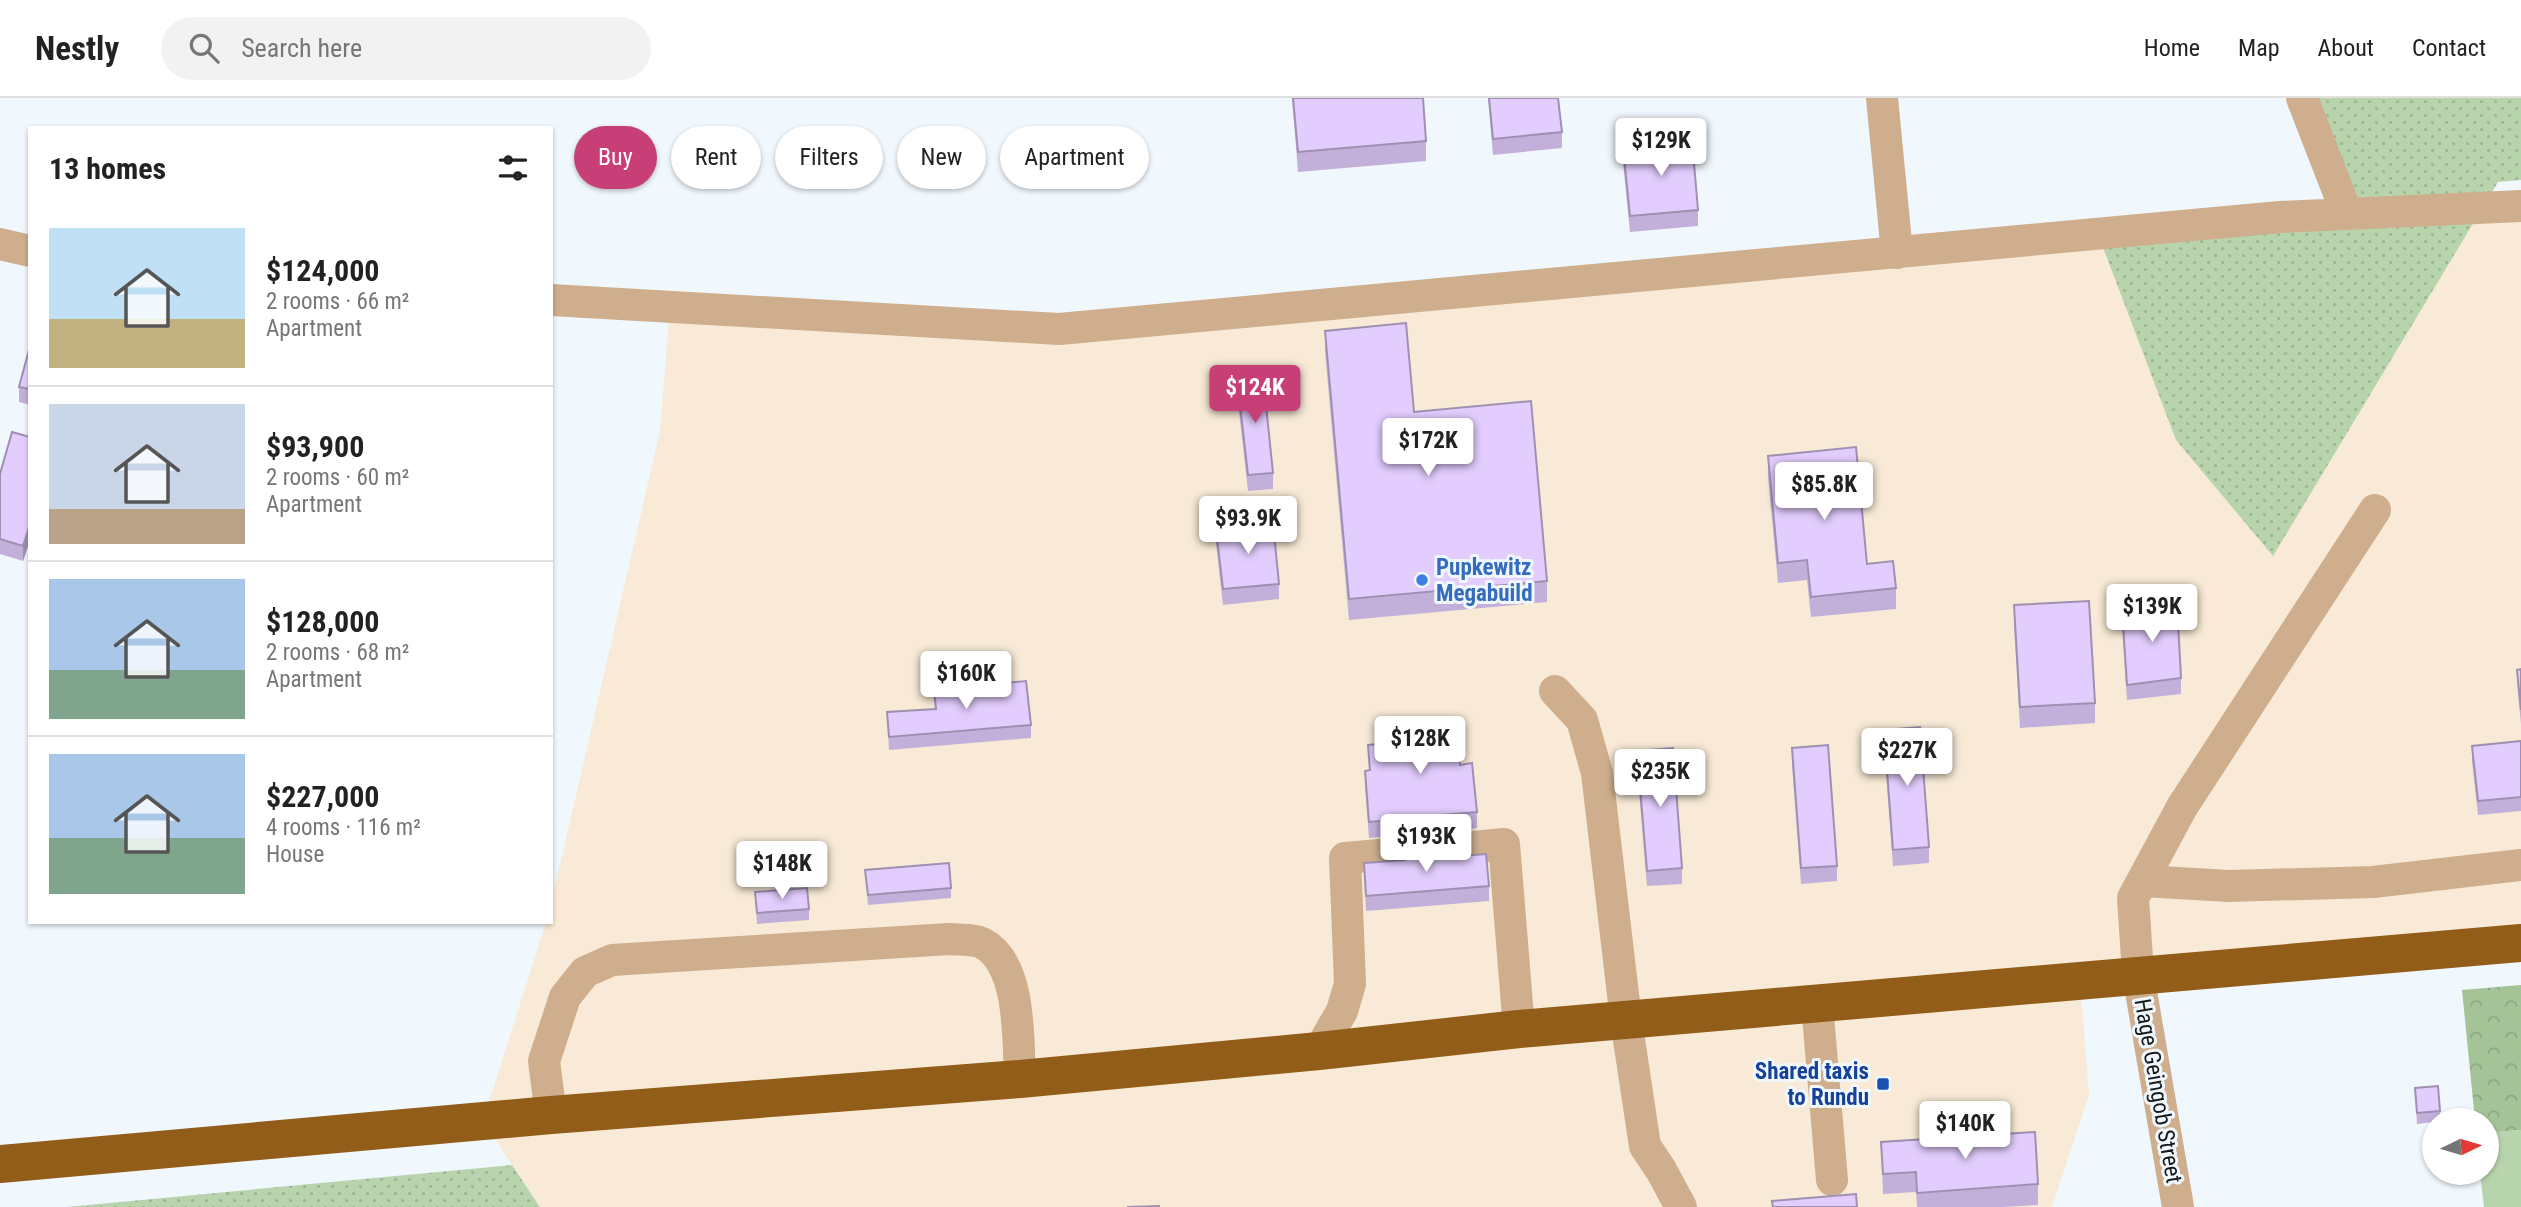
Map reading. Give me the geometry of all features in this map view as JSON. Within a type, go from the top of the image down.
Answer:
[{"type":"highway","points":[[0,1164],[551,1115],[1020,1079],[1519,1029],[2521,943]]},
{"type":"street","points":[[1882,98],[1897,253]]},
{"type":"street","points":[[2302,98],[2347,214]]},
{"type":"street","points":[[553,300],[1059,328],[2267,219],[2521,206]]},
{"type":"street","points":[[0,244],[28,251]]},
{"type":"street","name":"Hage Geingob Street","points":[[2178,1207],[2138,974],[2133,898],[2182,807],[2375,510]]},
{"type":"street","points":[[1555,691],[1582,720],[1597,773],[1626,1020],[1645,1146],[1681,1207]]},
{"type":"street","points":[[1319,1051],[1342,1011],[1350,984],[1345,858],[1504,844],[1519,1029]]},
{"type":"street","points":[[2143,881],[2230,886],[2373,882],[2521,865]]},
{"type":"street","points":[[551,1115],[544,1061],[565,997],[585,972],[612,960],[949,939],[981,943],[999,958],[1009,979],[1016,1012],[1020,1079]]},
{"type":"street","points":[[1817,1004],[1832,1180]]},
{"type":"shaded area","points":[[2521,200],[2521,943],[2080,980],[2089,1095],[2052,1207],[540,1207],[483,1121],[545,924],[553,924],[553,895],[660,431],[670,307],[1059,329]]},
{"type":"green space","points":[[2302,98],[2521,98],[2521,180],[2498,182],[2273,556],[2176,440],[2098,234],[2347,214]]},
{"type":"green space","points":[[2521,985],[2521,1130],[2499,1132],[2499,1108],[2474,1108],[2462,990]]},
{"type":"green space","points":[[2521,1130],[2521,1207],[2484,1207],[2481,1185],[2499,1185],[2499,1132]]},
{"type":"green space","points":[[512,1165],[540,1207],[67,1207]]},
{"type":"building","points":[[1293,98],[1423,98],[1426,141],[1298,152]]},
{"type":"building","points":[[1489,98],[1558,98],[1562,132],[1493,139]]},
{"type":"building","points":[[1692,140],[1698,210],[1630,216],[1623,147]]},
{"type":"building","points":[[1406,323],[1414,412],[1531,401],[1547,581],[1349,599],[1325,331]]},
{"type":"building","points":[[28,353],[28,389],[19,387]]},
{"type":"building","points":[[1263,376],[1273,473],[1248,475],[1237,378]]},
{"type":"building","points":[[12,432],[28,436],[28,530],[23,546],[0,539],[0,474]]},
{"type":"building","points":[[1856,447],[1867,564],[1893,561],[1896,588],[1811,597],[1807,560],[1778,563],[1768,456]]},
{"type":"building","points":[[1273,523],[1279,584],[1223,589],[1216,529]]},
{"type":"building","points":[[2089,601],[2095,703],[2020,707],[2014,605]]},
{"type":"building","points":[[2177,604],[2181,678],[2127,685],[2122,609]]},
{"type":"building","points":[[2521,669],[2521,710],[2517,670]]},
{"type":"building","points":[[1026,681],[1031,725],[889,737],[887,712],[936,709],[934,690]]},
{"type":"building","points":[[1456,720],[1460,765],[1472,763],[1477,812],[1431,816],[1417,826],[1410,820],[1402,819],[1369,822],[1365,771],[1370,770],[1368,745],[1403,742],[1402,724]]},
{"type":"building","points":[[1920,727],[1929,847],[1893,850],[1884,730]]},
{"type":"building","points":[[2521,741],[2521,797],[2478,801],[2472,746]]},
{"type":"building","points":[[1828,745],[1837,866],[1801,868],[1792,748]]},
{"type":"building","points":[[1673,748],[1682,868],[1647,871],[1637,751]]},
{"type":"building","points":[[1419,847],[1434,854],[1435,858],[1486,854],[1489,886],[1366,896],[1364,863],[1405,860],[1405,856]]},
{"type":"building","points":[[949,863],[951,888],[868,895],[865,870]]},
{"type":"building","points":[[807,888],[809,909],[757,913],[755,892]]},
{"type":"building","points":[[2438,1086],[2440,1108],[2422,1108],[2422,1113],[2417,1113],[2415,1088]]},
{"type":"building","points":[[2035,1132],[2038,1184],[1917,1193],[1916,1172],[1883,1174],[1881,1142]]},
{"type":"building","points":[[1856,1194],[1857,1207],[1773,1207],[1772,1201]]},
{"type":"place","name":"Pupkewitz Megabuild","points":[[1422,580]]},
{"type":"place","name":"Shared taxis to Rundu","points":[[1883,1084]]}]
